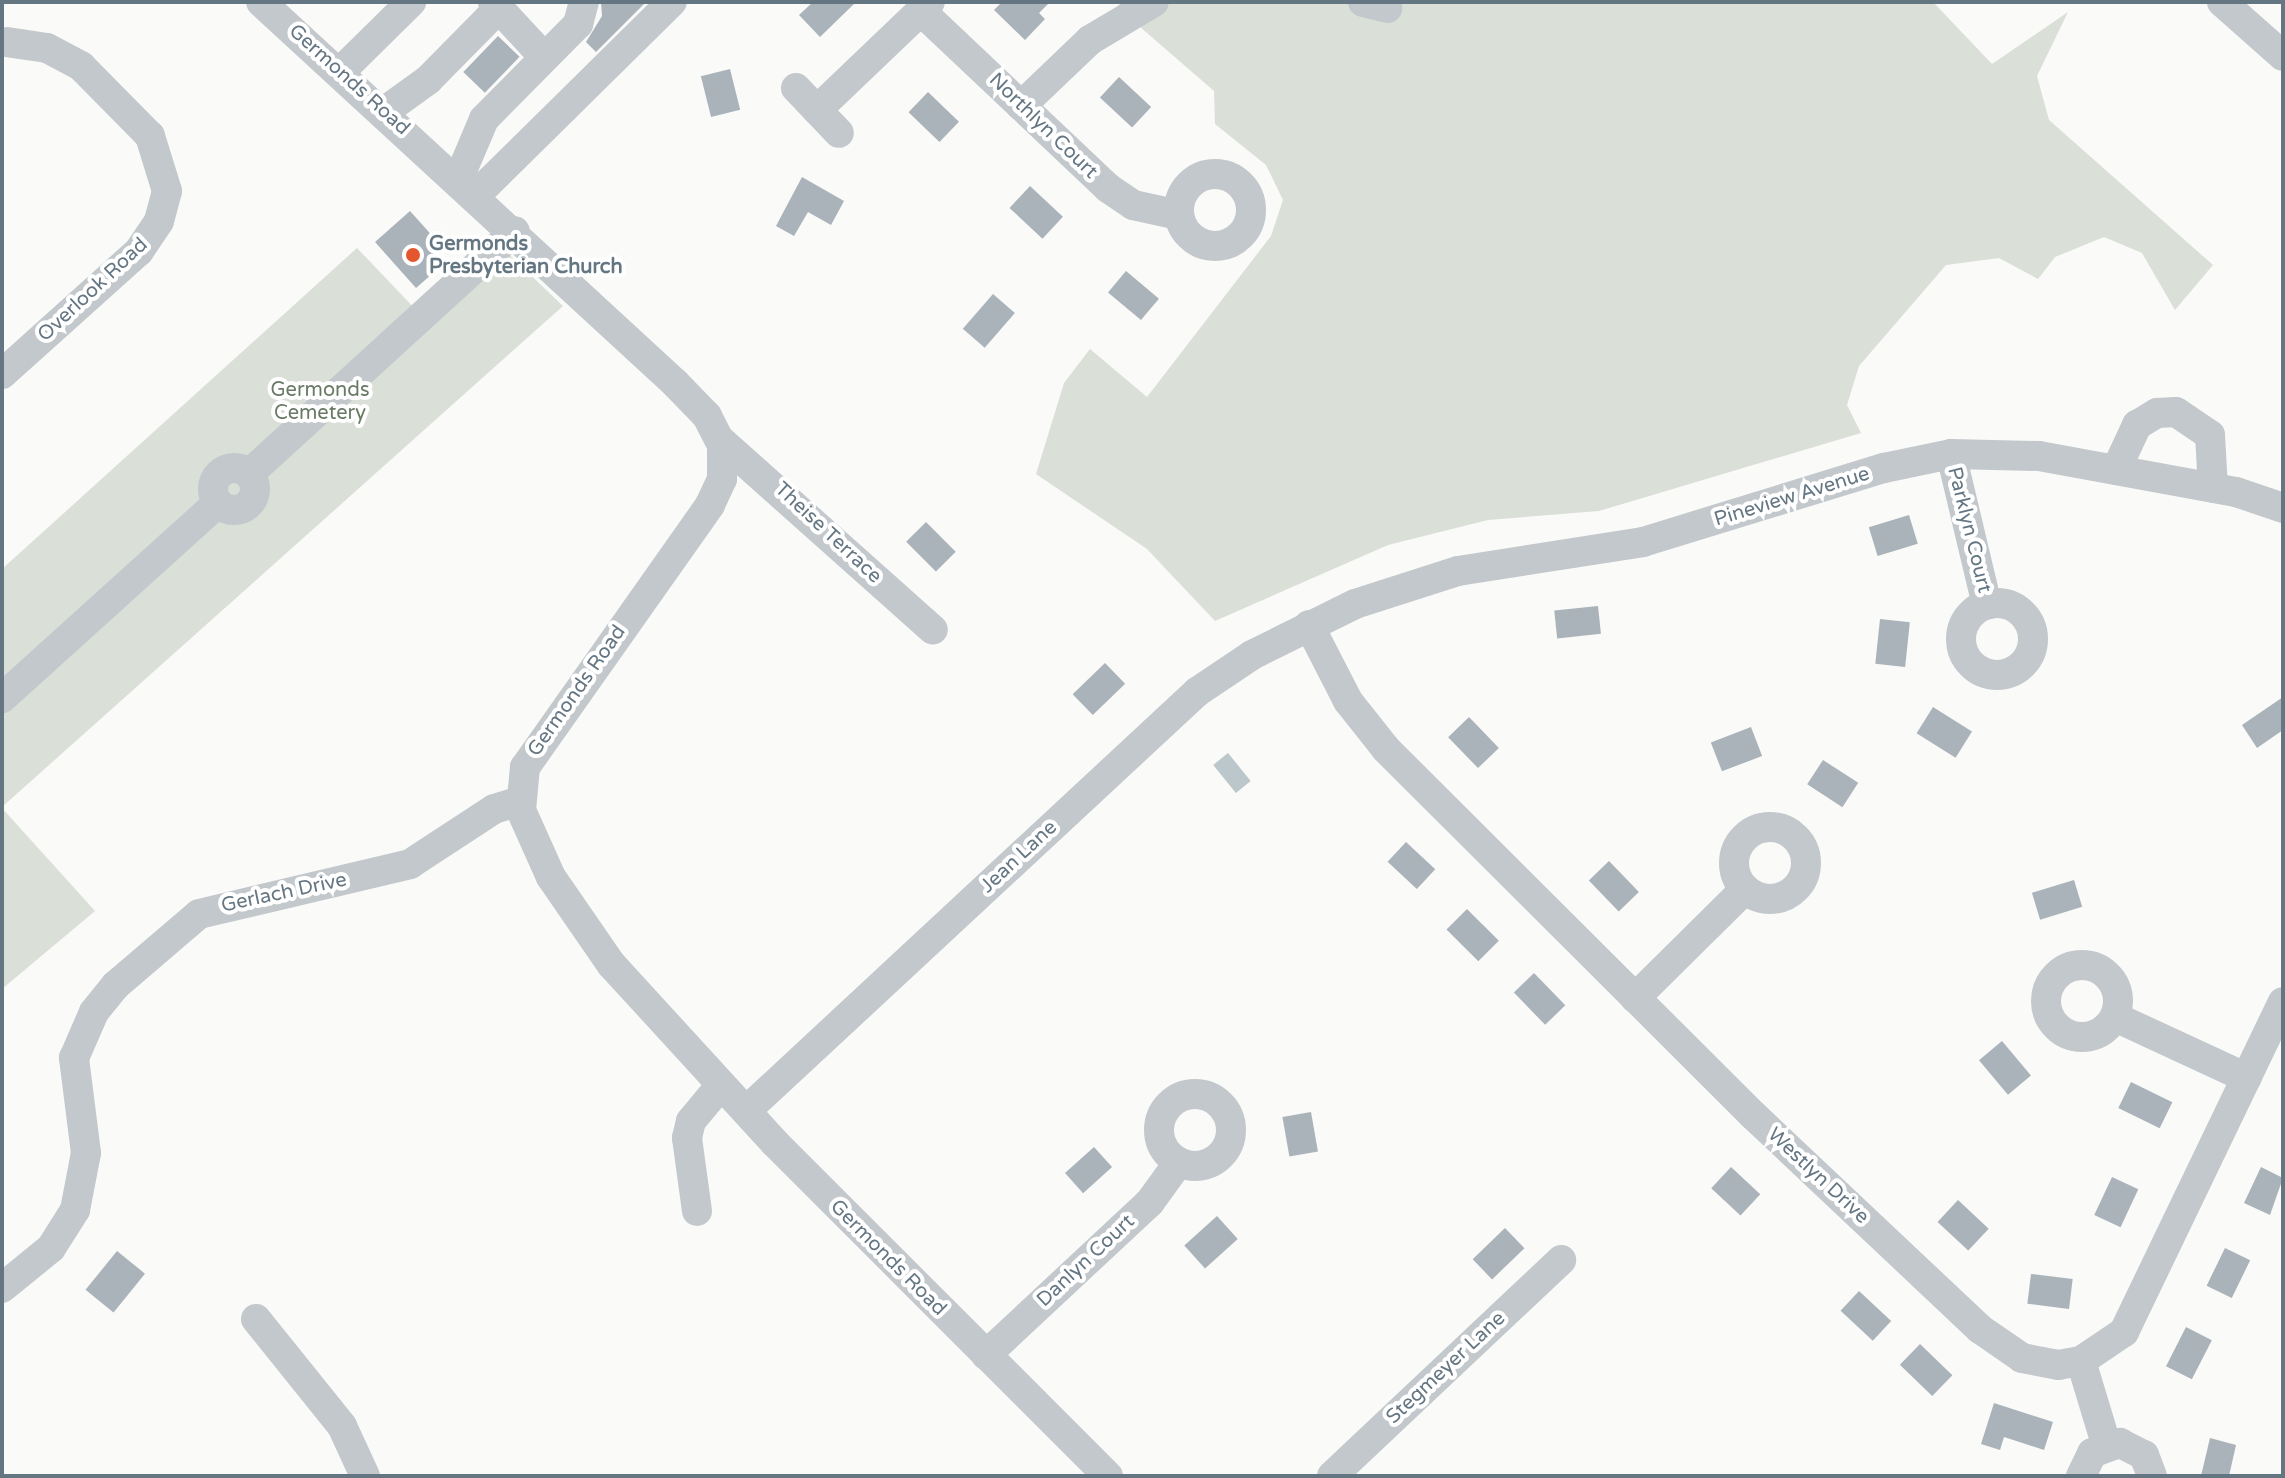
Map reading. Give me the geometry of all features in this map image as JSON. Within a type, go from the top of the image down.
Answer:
[{"type":"street","name":"Germonds Road","points":[[261,2],[468,186],[696,404],[720,440],[724,468],[715,498],[537,743],[522,775],[520,801],[538,852],[588,934],[721,1085],[1108,1476]]},
{"type":"street","points":[[340,72],[411,2]]},
{"type":"street","points":[[468,186],[484,119],[578,24],[584,2]]},
{"type":"street","points":[[468,186],[672,2]]},
{"type":"street","points":[[1021,106],[1090,40],[1154,2]]},
{"type":"street","points":[[2222,2],[2283,56]]},
{"type":"street","points":[[385,111],[428,80],[496,5],[544,57]]},
{"type":"street","points":[[817,110],[926,6]]},
{"type":"street","name":"Northlyn Court","points":[[926,6],[1021,106],[1120,197],[1179,215]]},
{"type":"street","name":"Overlook Road","points":[[2,374],[139,251],[159,221],[167,191],[150,136],[81,66],[47,48],[7,42]]},
{"type":"street","points":[[796,88],[839,133]]},
{"type":"street","points":[[2,698],[218,503],[213,485],[221,472],[238,468],[249,474],[515,231]]},
{"type":"street","points":[[2116,470],[2137,425],[2157,413],[2176,412],[2210,435],[2213,488]]},
{"type":"street","name":"Theise Terrace","points":[[720,440],[933,630]]},
{"type":"street","name":"Pineview Avenue","points":[[1309,625],[1438,575],[1643,542],[1884,468],[1951,454],[2025,454],[2213,488],[2283,508]]},
{"type":"street","name":"Parklyn Court","points":[[1951,454],[1987,605]]},
{"type":"street","name":"Westlyn Drive","points":[[1309,625],[1348,701],[1380,744],[1635,998],[1989,1338],[2034,1362],[2081,1361]]},
{"type":"street","name":"Jean Lane","points":[[746,1111],[1197,692],[1309,625]]},
{"type":"street","name":"Gerlach Drive","points":[[2,1288],[51,1248],[75,1210],[86,1153],[74,1058],[94,1012],[116,985],[199,914],[410,864],[494,809],[520,801]]},
{"type":"street","points":[[1635,998],[1745,889]]},
{"type":"street","points":[[2106,1444],[2081,1361],[2103,1351],[2132,1321],[2283,1002]]},
{"type":"street","points":[[2115,1017],[2247,1078]]},
{"type":"street","points":[[697,1211],[687,1138],[691,1121],[721,1085]]},
{"type":"street","name":"Danlyn Court","points":[[986,1355],[1150,1202],[1179,1162]]},
{"type":"street","name":"Stegmeyer Lane","points":[[1332,1476],[1561,1260]]},
{"type":"street","points":[[256,1319],[342,1426],[365,1476]]},
{"type":"street","points":[[2081,1476],[2088,1458],[2106,1444],[2136,1449],[2152,1476]]},
{"type":"green space","points":[[1122,2],[1933,2],[1992,64],[2068,12],[2037,76],[2049,120],[2213,265],[2175,310],[2142,253],[2104,237],[2055,257],[2038,279],[1999,258],[1946,265],[1859,366],[1847,405],[1861,433],[1599,511],[1488,520],[1388,545],[1215,621],[1147,549],[1036,474],[1064,383],[1090,349],[1147,397],[1271,236],[1283,200],[1266,165],[1215,124],[1214,91],[1117,7]]},
{"type":"green space","name":"Germonds Cemetery","points":[[495,241],[563,306],[2,807],[2,569],[357,248],[418,312]]},
{"type":"green space","points":[[2,808],[95,911],[2,989]]},
{"type":"shaded area","points":[[1228,753],[1251,781],[1236,793],[1213,765]]},
{"type":"building","points":[[601,2],[646,2],[596,52],[586,42],[602,16]]},
{"type":"building","points":[[813,2],[856,2],[820,37],[799,15]]},
{"type":"building","points":[[1002,2],[1050,2],[1039,13],[1045,19],[1025,40],[994,10]]},
{"type":"building","points":[[498,36],[520,57],[485,93],[463,72]]},
{"type":"building","points":[[730,69],[740,110],[711,117],[701,76]]},
{"type":"building","points":[[1119,77],[1151,107],[1132,127],[1100,97]]},
{"type":"building","points":[[928,92],[959,122],[939,142],[909,112]]},
{"type":"building","points":[[802,177],[844,201],[831,225],[808,212],[794,236],[776,226]]},
{"type":"building","points":[[1030,186],[1063,217],[1042,239],[1010,208]]},
{"type":"building","name":"Germonds Presbyterian Church","points":[[410,211],[445,250],[433,260],[440,267],[416,288],[375,242]]},
{"type":"building","points":[[1126,271],[1159,299],[1141,320],[1108,292]]},
{"type":"building","points":[[993,294],[1015,313],[985,348],[963,329]]},
{"type":"building","points":[[1909,515],[1918,544],[1878,556],[1869,527]]},
{"type":"building","points":[[926,522],[956,552],[936,571],[906,542]]},
{"type":"building","points":[[1598,606],[1601,634],[1557,638],[1554,611]]},
{"type":"building","points":[[1880,619],[1910,622],[1905,667],[1875,664]]},
{"type":"building","points":[[1105,663],[1125,684],[1093,715],[1073,694]]},
{"type":"building","points":[[2283,697],[2283,730],[2257,748],[2242,725]]},
{"type":"building","points":[[1933,707],[1972,731],[1956,758],[1917,733]]},
{"type":"building","points":[[1469,717],[1499,748],[1478,768],[1448,737]]},
{"type":"building","points":[[1751,727],[1762,756],[1722,771],[1711,742]]},
{"type":"building","points":[[1823,760],[1858,783],[1842,807],[1807,784]]},
{"type":"building","points":[[1406,842],[1435,869],[1417,889],[1388,862]]},
{"type":"building","points":[[1609,861],[1639,892],[1619,911],[1589,880]]},
{"type":"building","points":[[2074,880],[2082,907],[2040,920],[2032,893]]},
{"type":"building","points":[[1467,909],[1499,941],[1478,961],[1446,930]]},
{"type":"building","points":[[1534,973],[1565,1005],[1545,1025],[1514,992]]},
{"type":"building","points":[[2002,1041],[2031,1075],[2008,1095],[1979,1060]]},
{"type":"building","points":[[2131,1082],[2172,1102],[2160,1128],[2118,1108]]},
{"type":"building","points":[[1311,1112],[1318,1151],[1289,1156],[1282,1117]]},
{"type":"building","points":[[1094,1147],[1112,1167],[1083,1193],[1065,1173]]},
{"type":"building","points":[[1731,1167],[1760,1194],[1740,1215],[1711,1188]]},
{"type":"building","points":[[2261,1167],[2283,1178],[2270,1215],[2244,1203]]},
{"type":"building","points":[[2112,1177],[2138,1189],[2121,1227],[2094,1215]]},
{"type":"building","points":[[1958,1200],[1989,1229],[1968,1251],[1938,1222]]},
{"type":"building","points":[[1217,1216],[1238,1239],[1205,1268],[1184,1245]]},
{"type":"building","points":[[1505,1228],[1524,1248],[1492,1279],[1473,1259]]},
{"type":"building","points":[[2225,1248],[2250,1260],[2232,1298],[2207,1286]]},
{"type":"building","points":[[117,1251],[145,1274],[114,1313],[86,1290]]},
{"type":"building","points":[[2031,1274],[2073,1279],[2069,1309],[2027,1304]]},
{"type":"building","points":[[1859,1291],[1891,1321],[1873,1341],[1841,1311]]},
{"type":"building","points":[[2186,1327],[2212,1340],[2192,1379],[2166,1366]]},
{"type":"building","points":[[1920,1344],[1952,1375],[1932,1396],[1900,1365]]},
{"type":"building","points":[[1994,1403],[2053,1422],[2044,1450],[2004,1437],[2000,1450],[1981,1444]]},
{"type":"building","points":[[2210,1438],[2236,1445],[2229,1476],[2201,1476]]},
{"type":"place","name":"Germonds Presbyterian Church","points":[[413,255]]}]
